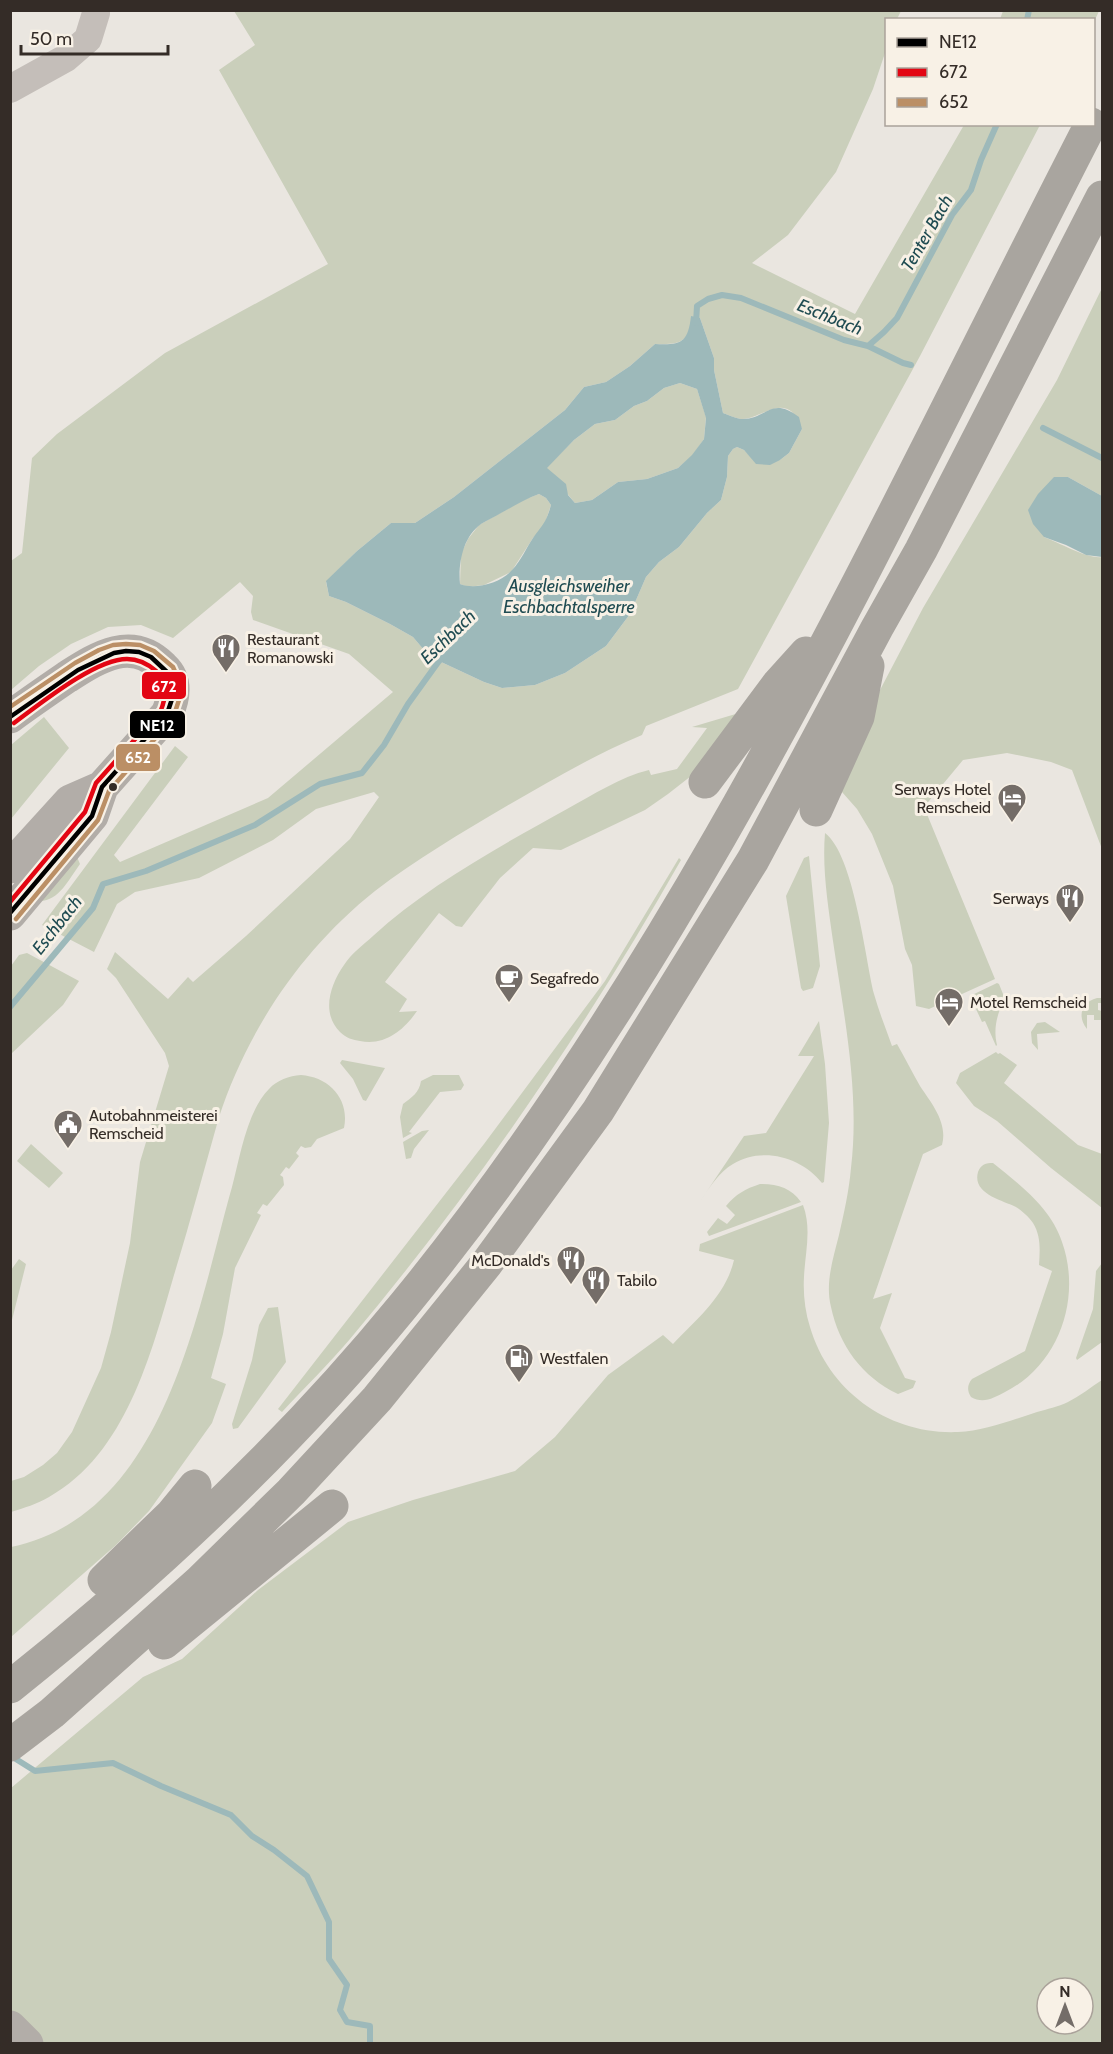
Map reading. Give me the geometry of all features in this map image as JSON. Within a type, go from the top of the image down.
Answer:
[{"type":"highway","points":[[1095,117],[1102,103]]},
{"type":"highway","points":[[10,1687],[62,1646],[173,1549],[258,1466],[346,1373],[405,1304],[482,1203],[566,1086],[644,963],[791,709],[1090,126]]},
{"type":"highway","points":[[10,1745],[52,1713],[200,1581],[291,1492],[377,1399],[439,1324],[598,1111],[747,870],[876,628],[921,550],[1102,197]]},
{"type":"highway","points":[[705,782],[778,684],[840,616]]},
{"type":"highway","points":[[816,810],[858,717],[876,628]]},
{"type":"highway","points":[[62,1646],[76,1605],[143,1544],[195,1486]]},
{"type":"highway","points":[[93,1677],[139,1664],[332,1506]]},
{"type":"main road","points":[[10,717],[94,660],[109,653],[125,651],[148,656],[161,664],[169,674],[173,692],[172,704],[159,725],[126,758],[102,787],[92,816],[10,914]]},
{"type":"main road","points":[[10,867],[70,801],[102,787]]},
{"type":"main road","points":[[10,2027],[27,2043]]},
{"type":"street","points":[[10,89],[66,58],[87,39],[96,13]]},
{"type":"green space","points":[[1003,10],[1099,11],[1095,20],[1000,18]]},
{"type":"green space","points":[[234,11],[901,11],[898,18],[885,18],[885,53],[873,89],[836,172],[788,235],[752,263],[855,314],[963,126],[1039,126],[920,356],[738,689],[646,726],[642,735],[572,769],[472,827],[375,891],[324,938],[280,993],[245,1053],[231,1084],[219,1117],[156,1337],[132,1400],[98,1455],[76,1478],[49,1497],[11,1512],[11,1481],[24,1477],[57,1453],[72,1432],[101,1368],[130,1243],[140,1162],[169,1066],[165,1053],[116,978],[107,969],[115,952],[168,999],[188,977],[193,982],[246,936],[350,839],[379,797],[374,792],[316,809],[273,840],[199,878],[135,892],[117,904],[94,952],[42,925],[175,746],[188,757],[114,855],[120,862],[268,798],[393,692],[349,654],[253,620],[251,612],[253,596],[240,582],[173,638],[141,625],[108,627],[71,644],[39,666],[11,690],[11,561],[22,553],[32,458],[57,434],[165,353],[328,264],[219,70],[255,45]],"holes":[[[700,318],[714,358],[714,370],[723,413],[741,419],[774,409],[786,409],[792,412],[802,429],[789,453],[780,460],[752,458],[744,450],[737,447],[733,449],[728,456],[727,477],[721,500],[679,547],[659,562],[646,577],[630,614],[606,646],[565,673],[535,685],[502,688],[439,661],[424,650],[413,637],[346,602],[329,596],[326,582],[357,551],[391,523],[415,523],[454,497],[565,410],[584,387],[606,382],[630,366],[655,344],[672,344],[682,340]]]},
{"type":"green space","points":[[1102,288],[1102,496],[1068,477],[1044,537],[1081,553],[1102,557],[1102,849],[1072,770],[1051,762],[1007,753],[963,760],[924,807],[995,979],[929,1009],[916,1006],[912,965],[905,949],[893,886],[872,834],[857,809],[842,792],[841,775],[880,690],[923,608],[1057,380]]},
{"type":"green space","points":[[680,383],[697,389],[706,417],[704,439],[693,455],[678,468],[647,479],[618,482],[592,500],[575,503],[546,468],[574,440],[595,424],[615,420],[664,388]]},
{"type":"green space","points":[[539,494],[551,505],[544,526],[533,538],[511,572],[484,585],[468,587],[460,584],[461,554],[468,539],[479,525],[523,500]]},
{"type":"green space","points":[[739,713],[700,769],[645,810],[561,850],[533,848],[500,878],[462,927],[456,926],[439,913],[385,982],[407,999],[399,1012],[417,1011],[400,1030],[386,1039],[369,1042],[352,1039],[340,1032],[334,1024],[329,1008],[335,981],[350,957],[394,918],[466,867],[607,787],[649,770],[651,775],[677,769],[707,728],[692,727]]},
{"type":"green space","points":[[44,717],[69,748],[11,819],[11,745]]},
{"type":"green space","points":[[825,833],[844,862],[851,884],[874,994],[892,1046],[897,1044],[938,1114],[943,1129],[942,1145],[923,1154],[873,1299],[892,1293],[880,1328],[905,1378],[916,1381],[913,1388],[898,1394],[873,1379],[846,1347],[835,1321],[829,1298],[830,1271],[850,1177],[854,1111],[850,1054],[826,887]]},
{"type":"green space","points":[[809,856],[820,966],[813,988],[803,991],[786,896],[804,858]]},
{"type":"green space","points":[[77,857],[80,864],[63,888],[53,897],[40,901]]},
{"type":"green space","points":[[679,858],[681,860],[644,923],[567,1047],[484,1167],[396,1283],[350,1339],[282,1412],[278,1409],[484,1144],[605,981]]},
{"type":"green space","points":[[27,953],[79,981],[63,1005],[11,1054],[11,966],[19,955]]},
{"type":"green space","points":[[997,983],[1005,999],[996,1021],[996,1046],[970,996]]},
{"type":"green space","points":[[1102,998],[1102,1003],[1098,1003],[1098,1010],[1102,1011],[1102,1030],[1101,1020],[1094,1020],[1094,1015],[1087,1015],[1087,1029],[1082,1020],[1082,1010],[1087,1003]]},
{"type":"green space","points":[[819,1021],[829,1123],[824,1182],[822,1183],[814,1174],[793,1161],[769,1155],[756,1156],[733,1164],[723,1171],[701,1200],[744,1136],[766,1133],[814,1056],[798,1056]]},
{"type":"green space","points":[[1045,1022],[1060,1032],[1037,1034],[1038,1050],[1032,1043],[1031,1032],[1037,1023]]},
{"type":"green space","points":[[996,1052],[1017,1065],[1004,1083],[1078,1145],[1102,1154],[1102,1208],[997,1121],[974,1106],[956,1083],[960,1073]]},
{"type":"green space","points":[[342,1060],[385,1068],[366,1101],[363,1100],[353,1079],[340,1063]]},
{"type":"green space","points":[[301,1075],[320,1080],[335,1091],[344,1108],[344,1128],[317,1139],[311,1147],[301,1146],[296,1153],[299,1156],[289,1169],[286,1167],[280,1175],[283,1177],[284,1185],[267,1206],[263,1204],[257,1213],[261,1215],[235,1268],[223,1334],[211,1378],[226,1384],[212,1423],[149,1511],[116,1545],[11,1637],[11,1547],[63,1528],[105,1495],[139,1453],[166,1403],[187,1348],[241,1149],[255,1109],[261,1098],[276,1083]]},
{"type":"green space","points":[[433,1075],[459,1075],[464,1085],[461,1090],[440,1092],[409,1132],[412,1133],[403,1138],[400,1117],[403,1104],[417,1092],[421,1081]]},
{"type":"green space","points":[[429,1130],[414,1149],[411,1158],[406,1159],[403,1142],[422,1131]]},
{"type":"green space","points":[[31,1144],[63,1173],[49,1188],[17,1161]]},
{"type":"green space","points":[[993,1163],[1034,1198],[1050,1218],[1062,1242],[1068,1263],[1069,1285],[1067,1307],[1061,1328],[1040,1365],[1024,1380],[1005,1392],[993,1398],[980,1400],[971,1397],[968,1388],[970,1381],[1025,1351],[1052,1271],[1039,1265],[1039,1238],[1030,1219],[1016,1207],[996,1199],[979,1186],[977,1180],[979,1169],[984,1164]]},
{"type":"green space","points":[[760,1184],[783,1188],[793,1193],[801,1202],[709,1236],[707,1232],[718,1218],[727,1224],[735,1215],[726,1206],[741,1192]]},
{"type":"green space","points":[[803,1205],[808,1232],[804,1277],[805,1302],[810,1327],[819,1350],[847,1390],[886,1417],[909,1426],[933,1431],[958,1432],[988,1427],[1064,1404],[1102,1380],[1102,2043],[11,2043],[11,1788],[143,1677],[182,1659],[258,1590],[348,1522],[413,1500],[515,1471],[555,1437],[608,1375],[663,1335],[673,1344],[710,1306],[730,1273],[734,1260],[699,1251],[700,1244]]},
{"type":"green space","points":[[19,1259],[26,1264],[12,1320],[10,1320],[11,1270]]},
{"type":"green space","points":[[1102,1263],[1102,1342],[1077,1360],[1093,1309],[1096,1271]]},
{"type":"green space","points":[[278,1307],[286,1362],[238,1428],[233,1429],[232,1424],[252,1360],[259,1325],[268,1308]]},
{"type":"water","name":"Ausgleichsweiher Eschbachtalsperre","points":[[691,316],[700,318],[714,358],[714,370],[723,413],[741,419],[781,408],[799,417],[802,429],[789,453],[770,465],[756,464],[744,450],[737,447],[733,449],[728,456],[727,477],[721,500],[679,547],[659,562],[646,577],[630,614],[606,646],[565,673],[535,685],[502,688],[439,661],[424,650],[413,637],[346,602],[329,596],[326,581],[391,523],[415,523],[454,497],[565,410],[584,387],[606,382],[630,366],[655,344],[671,344],[681,341],[690,325]],"holes":[[[680,383],[697,389],[706,418],[704,439],[692,455],[678,468],[647,479],[618,482],[592,500],[575,503],[568,495],[566,484],[547,468],[574,440],[595,424],[615,420],[664,388]],[[539,494],[551,505],[544,523],[515,566],[507,575],[495,582],[480,586],[460,584],[463,551],[475,529],[524,500]]]},
{"type":"water","points":[[1054,477],[1068,477],[1102,496],[1102,557],[1086,555],[1044,537],[1033,524],[1028,510],[1038,494]]},
{"type":"waterway","name":"Tenter Bach","points":[[1027,18],[1029,10]]},
{"type":"waterway","name":"Tenter Bach","points":[[868,346],[897,318],[952,215],[971,190],[996,126]]},
{"type":"waterway","name":"Eschbach","points":[[696,323],[697,306],[708,299],[722,295],[741,298],[844,340],[868,346],[911,365]]},
{"type":"waterway","name":"Eschbach","points":[[1043,428],[1102,458]]},
{"type":"waterway","name":"Eschbach","points":[[10,1007],[93,908],[103,884],[146,871],[255,825],[320,784],[362,773],[384,745],[408,704],[445,656]]},
{"type":"waterway","points":[[11,1756],[35,1771],[113,1763],[231,1815],[252,1836],[307,1876],[329,1922],[329,1959],[347,1985],[340,2010],[347,2022],[370,2026],[370,2044]]},
{"type":"transit line","name":"652","points":[[10,707],[75,663],[113,645],[140,645],[154,651],[173,667],[180,683],[180,697],[173,718],[109,791],[98,820],[16,919]]},
{"type":"transit line","name":"NE12","points":[[10,717],[78,670],[114,653],[139,652],[151,657],[167,672],[172,683],[173,696],[167,714],[102,787],[92,816],[10,913]]},
{"type":"transit line","name":"672","points":[[10,902],[85,812],[96,783],[161,710],[165,695],[163,680],[156,671],[143,662],[127,659],[114,661],[84,674],[14,723]]},
{"type":"place","name":"Restaurant Romanowski","points":[[226,674]]},
{"type":"place","name":"Serways Hotel Remscheid","points":[[1012,824]]},
{"type":"place","name":"Serways","points":[[1070,924]]},
{"type":"place","name":"Segafredo","points":[[509,1004]]},
{"type":"place","name":"Motel Remscheid","points":[[949,1028]]},
{"type":"place","name":"Autobahnmeisterei Remscheid","points":[[68,1150]]},
{"type":"place","name":"McDonald's","points":[[571,1286]]},
{"type":"place","name":"Tabilo","points":[[596,1306]]},
{"type":"place","name":"Westfalen","points":[[519,1384]]}]
